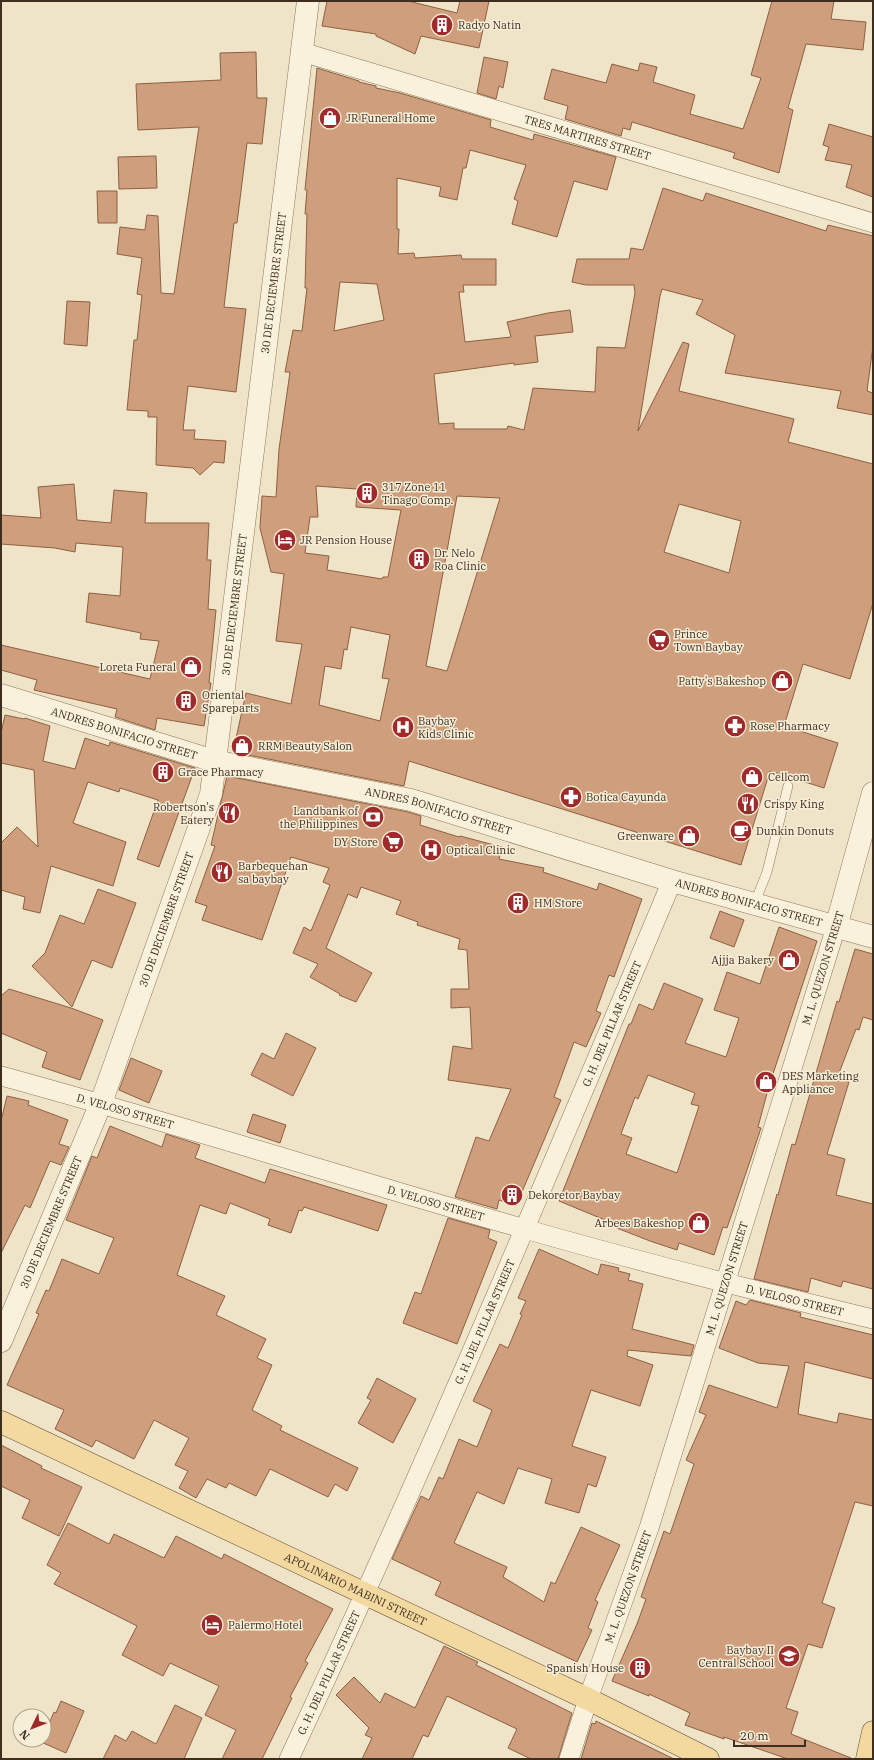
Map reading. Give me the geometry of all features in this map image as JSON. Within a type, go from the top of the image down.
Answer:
[{"type":"main road","name":"APOLINARIO MABINI STREET","points":[[1,1422],[588,1699],[708,1759]]},
{"type":"main road","points":[[867,1759],[873,1732]]},
{"type":"street","name":"30 DE DECIEMBRE STREET","points":[[1,1341],[101,1103],[211,794],[308,1]]},
{"type":"street","name":"TRES MARTIRES STREET","points":[[302,52],[873,223]]},
{"type":"street","name":"ANDRES BONIFACIO STREET","points":[[1,695],[214,761],[411,800],[672,881],[836,928],[873,937]]},
{"type":"street","name":"M. L. QUEZON STREET","points":[[570,1759],[588,1699],[649,1528],[836,928],[873,793]]},
{"type":"street","name":"G. H. DEL PILLAR STREET","points":[[289,1759],[366,1595],[526,1229],[672,881]]},
{"type":"street","name":"D. VELOSO STREET","points":[[1,1076],[101,1103],[526,1229],[724,1284],[873,1319]]},
{"type":"lane","points":[[754,905],[767,872],[788,786]]},
{"type":"building","points":[[327,1],[408,1],[457,13],[460,1],[489,1],[479,48],[421,36],[415,54],[376,36],[376,34],[322,26]]},
{"type":"building","points":[[772,1],[834,1],[831,19],[866,22],[863,50],[806,44],[788,108],[793,110],[779,173],[733,158],[735,153],[632,122],[630,130],[623,128],[621,136],[565,119],[568,106],[544,99],[552,69],[606,83],[612,64],[638,71],[640,63],[657,67],[653,82],[695,95],[690,114],[743,129],[761,78],[751,75]]},
{"type":"building","points":[[256,52],[257,98],[267,98],[262,144],[247,143],[237,223],[234,223],[224,307],[246,309],[236,392],[188,386],[183,430],[195,430],[194,439],[226,441],[224,463],[214,462],[200,475],[193,468],[156,465],[157,417],[148,417],[148,411],[127,410],[134,340],[137,340],[142,295],[137,294],[142,258],[117,254],[120,227],[145,230],[147,215],[158,216],[161,293],[174,294],[199,127],[138,130],[136,84],[221,80],[220,53]]},
{"type":"building","points":[[484,57],[508,62],[503,88],[499,86],[496,99],[477,93]]},
{"type":"building","points":[[317,68],[376,86],[376,88],[400,93],[491,120],[490,127],[533,140],[534,134],[616,157],[607,190],[574,181],[557,237],[512,224],[518,201],[514,199],[526,165],[470,150],[466,168],[463,168],[457,200],[439,196],[441,187],[397,178],[397,229],[399,229],[398,254],[414,253],[415,258],[461,255],[462,259],[496,259],[496,285],[463,285],[464,292],[459,292],[465,342],[511,337],[507,322],[570,310],[573,332],[535,336],[538,362],[514,365],[514,363],[434,374],[439,424],[454,423],[454,429],[507,429],[508,426],[524,430],[533,388],[595,392],[597,347],[625,348],[635,293],[634,285],[586,285],[572,282],[577,259],[629,259],[631,248],[643,250],[663,188],[703,201],[706,193],[826,231],[828,225],[873,236],[873,346],[867,391],[873,393],[873,415],[837,408],[841,391],[725,373],[735,335],[696,314],[703,300],[662,289],[660,296],[638,431],[683,342],[689,344],[679,391],[794,419],[788,442],[873,464],[873,603],[850,679],[803,664],[784,726],[838,743],[824,788],[770,771],[741,865],[409,761],[404,786],[233,752],[246,693],[291,704],[302,644],[276,641],[284,574],[271,572],[260,528],[262,496],[276,497],[279,449],[290,372],[285,372],[293,330],[302,331],[307,288],[305,288],[307,214],[305,214],[307,190],[305,190]],"holes":[[[340,282],[377,284],[384,320],[334,331]],[[316,486],[357,489],[356,507],[401,510],[388,577],[383,577],[382,579],[327,570],[329,556],[305,553],[310,517],[318,517]],[[457,496],[500,498],[447,671],[426,666]],[[679,504],[741,521],[729,573],[664,552]],[[351,627],[390,635],[382,678],[389,679],[380,721],[319,705],[325,666],[341,669],[344,649],[347,650]]]},
{"type":"building","points":[[829,124],[873,137],[873,197],[846,187],[852,165],[825,160],[829,147],[823,145]]},
{"type":"building","points":[[156,156],[157,188],[119,189],[118,157]]},
{"type":"building","points":[[97,191],[117,191],[117,223],[98,223]]},
{"type":"building","points":[[67,301],[90,302],[87,346],[64,344]]},
{"type":"building","points":[[74,484],[77,520],[111,523],[114,490],[147,493],[145,523],[209,523],[207,560],[211,560],[208,609],[216,610],[209,683],[211,683],[204,726],[157,718],[155,730],[115,717],[117,709],[34,690],[37,680],[1,670],[1,645],[150,679],[159,641],[140,639],[141,633],[86,622],[89,593],[120,596],[123,547],[76,543],[75,552],[55,548],[1,544],[1,515],[41,518],[38,487]]},
{"type":"building","points":[[5,715],[25,718],[50,726],[43,761],[75,769],[85,738],[109,746],[110,742],[195,768],[159,867],[137,859],[158,800],[120,788],[119,792],[88,782],[73,823],[126,842],[113,886],[51,866],[40,913],[23,909],[25,897],[1,890],[1,843],[17,827],[38,847],[34,770],[1,763],[1,733]]},
{"type":"building","points":[[227,776],[408,812],[421,816],[420,825],[459,837],[460,836],[502,847],[499,859],[544,868],[543,872],[597,890],[599,883],[642,899],[614,977],[609,975],[596,1011],[601,1013],[586,1047],[574,1042],[554,1097],[561,1100],[516,1206],[499,1200],[497,1209],[455,1197],[476,1137],[489,1141],[511,1089],[448,1080],[453,1046],[472,1049],[470,1007],[451,1008],[451,989],[469,989],[467,950],[458,949],[460,939],[417,925],[418,922],[396,914],[401,901],[361,887],[357,898],[348,894],[326,948],[372,973],[356,1002],[339,995],[340,994],[310,977],[318,964],[293,953],[304,927],[311,931],[330,885],[323,882],[329,868],[291,857],[262,940],[202,920],[207,906],[195,902],[215,846],[211,845]]},
{"type":"building","points":[[98,889],[136,903],[112,968],[92,960],[72,1007],[32,966],[45,953],[60,915],[84,924]]},
{"type":"building","points":[[720,911],[744,920],[734,947],[710,938]]},
{"type":"building","points":[[779,927],[817,941],[769,1086],[758,1127],[761,1128],[727,1228],[723,1227],[714,1255],[679,1243],[677,1250],[650,1241],[604,1223],[605,1220],[559,1201],[629,1024],[631,1024],[639,1004],[653,1010],[664,983],[703,999],[685,1043],[726,1057],[739,1018],[714,1010],[727,972],[760,984]],"holes":[[[648,1075],[695,1093],[691,1104],[699,1106],[677,1173],[626,1154],[632,1138],[621,1134],[635,1097],[638,1099]]]},
{"type":"building","points":[[855,949],[873,954],[873,1020],[863,1017],[859,1030],[856,1029],[837,1078],[849,1082],[827,1154],[845,1159],[836,1195],[873,1204],[873,1289],[843,1281],[841,1287],[811,1278],[808,1292],[754,1279],[792,1144],[795,1145],[837,1001],[839,1002]]},
{"type":"building","points":[[9,989],[71,1008],[103,1020],[80,1080],[42,1067],[47,1052],[1,1033],[1,996]]},
{"type":"building","points":[[286,1033],[316,1048],[293,1096],[251,1075],[262,1053],[274,1059]]},
{"type":"building","points":[[131,1058],[162,1071],[149,1103],[119,1090]]},
{"type":"building","points":[[7,1096],[29,1101],[28,1105],[68,1120],[59,1144],[69,1147],[61,1165],[50,1161],[30,1208],[25,1205],[1,1253],[1,1121]]},
{"type":"building","points":[[253,1114],[286,1125],[280,1143],[247,1132]]},
{"type":"building","points":[[110,1126],[162,1147],[166,1134],[200,1145],[195,1158],[265,1183],[270,1169],[387,1205],[378,1231],[304,1207],[302,1211],[299,1210],[291,1233],[268,1225],[270,1219],[230,1203],[226,1214],[200,1205],[177,1275],[225,1296],[216,1315],[266,1339],[257,1358],[272,1365],[252,1410],[282,1426],[280,1430],[358,1468],[347,1491],[335,1484],[328,1497],[270,1469],[256,1496],[229,1483],[226,1488],[207,1479],[196,1498],[179,1488],[188,1471],[175,1465],[189,1438],[154,1420],[134,1459],[96,1440],[92,1447],[55,1429],[64,1410],[7,1385],[39,1314],[36,1313],[46,1290],[49,1291],[62,1259],[99,1274],[114,1238],[66,1220],[92,1156],[97,1158]]},
{"type":"building","points":[[448,1218],[490,1230],[488,1238],[497,1242],[457,1344],[403,1323],[415,1292],[421,1294]]},
{"type":"building","points":[[539,1249],[598,1275],[601,1264],[619,1268],[618,1271],[630,1274],[628,1280],[643,1284],[632,1329],[694,1345],[691,1356],[628,1350],[627,1356],[653,1365],[640,1406],[591,1390],[572,1446],[606,1457],[596,1487],[588,1484],[579,1513],[545,1503],[552,1479],[518,1468],[504,1504],[477,1492],[454,1543],[507,1567],[503,1577],[544,1602],[551,1582],[555,1584],[581,1527],[620,1545],[595,1600],[598,1602],[588,1628],[592,1630],[577,1662],[435,1595],[441,1582],[392,1559],[421,1496],[429,1500],[439,1477],[443,1479],[459,1439],[477,1447],[492,1410],[473,1401],[500,1344],[508,1348],[522,1315],[520,1314],[526,1301],[518,1298]]},
{"type":"building","points":[[750,1300],[801,1313],[800,1317],[873,1335],[873,1379],[805,1362],[798,1414],[837,1423],[839,1413],[873,1420],[873,1506],[855,1502],[822,1603],[835,1608],[822,1648],[808,1644],[786,1708],[798,1712],[791,1734],[851,1759],[788,1759],[724,1737],[724,1739],[685,1725],[690,1713],[649,1694],[649,1696],[612,1681],[637,1624],[646,1599],[641,1597],[664,1531],[670,1534],[694,1464],[686,1460],[706,1415],[699,1412],[709,1385],[777,1408],[789,1366],[758,1363],[719,1348],[736,1301],[746,1305]]},
{"type":"building","points":[[377,1378],[416,1399],[393,1443],[358,1423],[371,1400],[367,1398]]},
{"type":"building","points":[[1,1445],[42,1466],[41,1468],[82,1487],[59,1536],[22,1518],[30,1500],[1,1486]]},
{"type":"building","points":[[68,1523],[109,1544],[114,1534],[164,1558],[176,1536],[222,1559],[224,1554],[333,1609],[305,1661],[308,1663],[290,1697],[292,1698],[262,1759],[222,1759],[236,1730],[205,1715],[219,1686],[170,1663],[163,1676],[122,1655],[137,1626],[54,1584],[61,1573],[47,1565]]},
{"type":"building","points":[[444,1646],[478,1662],[476,1665],[572,1713],[558,1759],[531,1759],[508,1748],[517,1729],[447,1696],[428,1737],[423,1735],[412,1759],[362,1759],[372,1738],[365,1735],[369,1728],[336,1695],[354,1677],[380,1703],[385,1693],[415,1708]]},
{"type":"building","points":[[61,1701],[84,1711],[66,1753],[52,1747],[52,1717],[54,1712],[56,1713]]},
{"type":"building","points":[[175,1705],[202,1718],[184,1759],[103,1759],[115,1735],[126,1741],[132,1731],[156,1744]]},
{"type":"building","points":[[596,1721],[674,1759],[581,1759],[592,1723],[595,1724]]},
{"type":"place","name":"Radyo Natin","points":[[442,25]]},
{"type":"place","name":"JR Funeral Home","points":[[330,118]]},
{"type":"place","name":"317 Zone 11 Tinago Comp.","points":[[367,493]]},
{"type":"place","name":"JR Pension House","points":[[285,540]]},
{"type":"place","name":"Dr. Nelo Roa Clinic","points":[[419,559]]},
{"type":"place","name":"Prince Town Baybay","points":[[659,640]]},
{"type":"place","name":"Loreta Funeral","points":[[191,667]]},
{"type":"place","name":"Patty's Bakeshop","points":[[782,681]]},
{"type":"place","name":"Oriental Spareparts","points":[[186,701]]},
{"type":"place","name":"Rose Pharmacy","points":[[735,726]]},
{"type":"place","name":"Baybay Kids Clinic","points":[[403,727]]},
{"type":"place","name":"RRM Beauty Salon","points":[[242,746]]},
{"type":"place","name":"Grace Pharmacy","points":[[163,772]]},
{"type":"place","name":"Cellcom","points":[[752,777]]},
{"type":"place","name":"Botica Cayunda","points":[[571,797]]},
{"type":"place","name":"Crispy King","points":[[748,804]]},
{"type":"place","name":"Robertson's Eatery","points":[[229,813]]},
{"type":"place","name":"Landbank of the Philippines","points":[[373,817]]},
{"type":"place","name":"Dunkin Donuts","points":[[741,831]]},
{"type":"place","name":"Greenware","points":[[689,836]]},
{"type":"place","name":"DY Store","points":[[393,842]]},
{"type":"place","name":"Optical Clinic","points":[[431,850]]},
{"type":"place","name":"Barbequehan sa baybay","points":[[222,872]]},
{"type":"place","name":"HM Store","points":[[518,903]]},
{"type":"place","name":"Ajjja Bakery","points":[[789,960]]},
{"type":"place","name":"DES Marketing Appliance","points":[[766,1082]]},
{"type":"place","name":"Dekoretor Baybay","points":[[512,1195]]},
{"type":"place","name":"Arbees Bakeshop","points":[[699,1223]]},
{"type":"place","name":"Palermo Hotel","points":[[212,1625]]},
{"type":"place","name":"Baybay II Central School","points":[[789,1656]]},
{"type":"place","name":"Spanish House","points":[[640,1668]]}]
